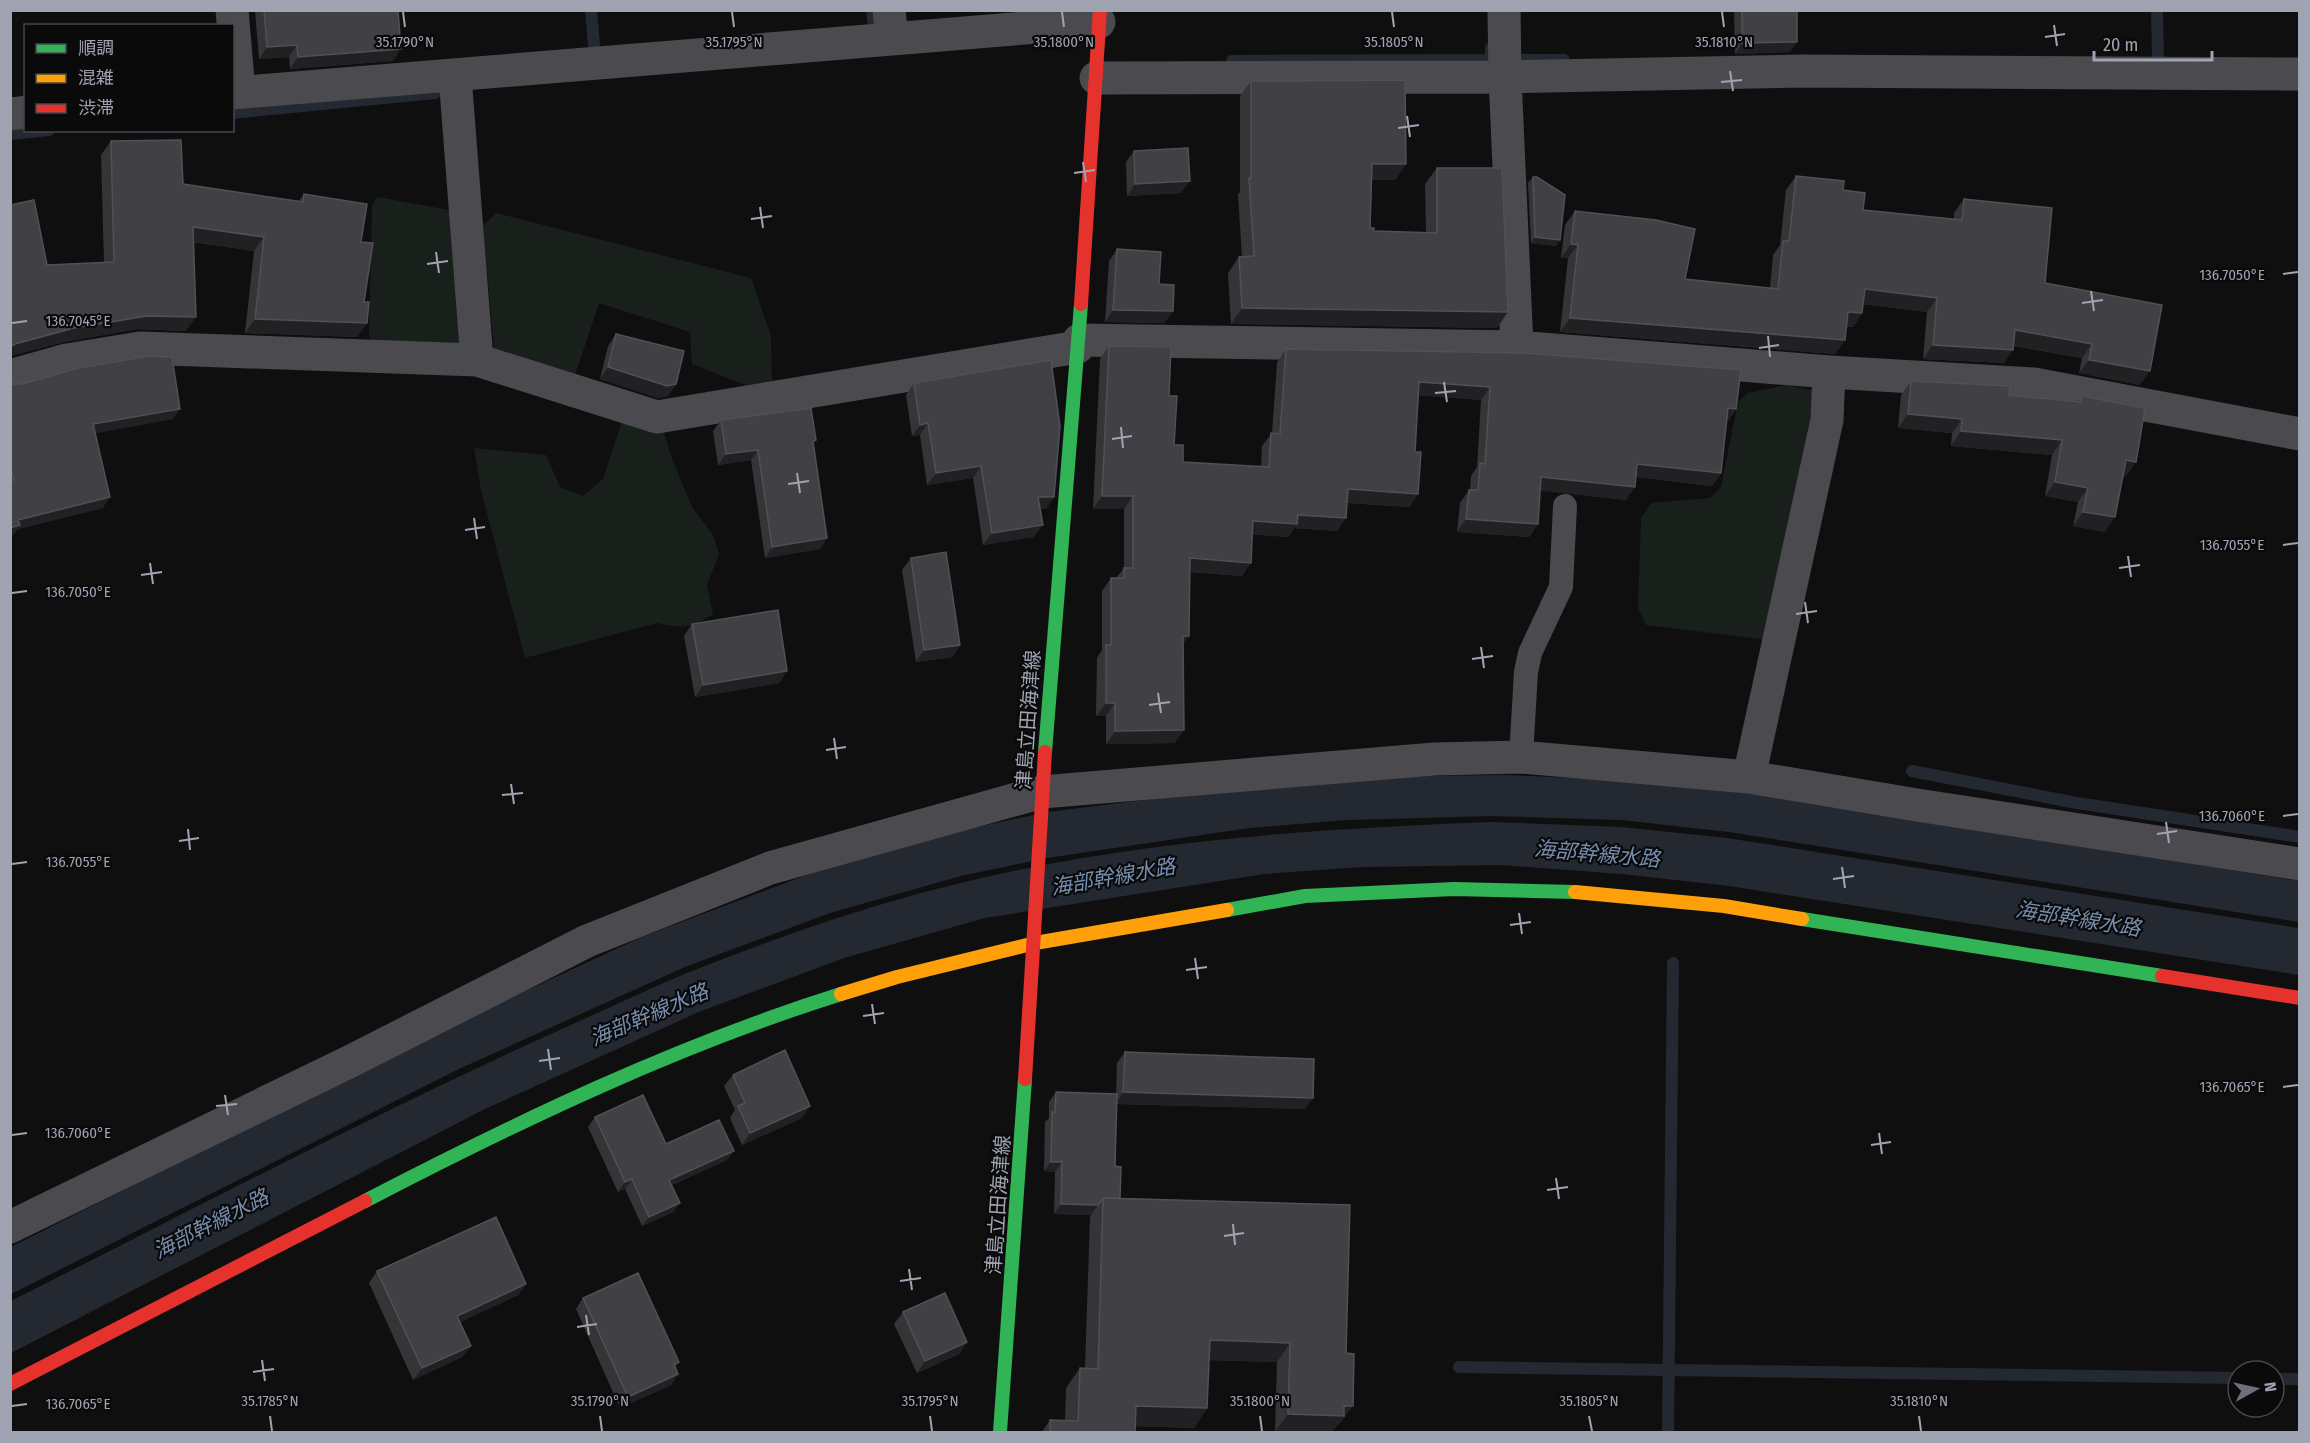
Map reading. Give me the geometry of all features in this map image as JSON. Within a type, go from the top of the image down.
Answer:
[{"type":"street","points":[[1504,10],[1517,347]]},
{"type":"street","points":[[234,51],[236,92],[455,76],[891,25],[1100,16]]},
{"type":"street","name":"津島立田海津線","points":[[1000,1432],[1035,943],[1042,792],[1078,344],[1100,16]]},
{"type":"street","points":[[1096,78],[1505,77],[1802,71],[2300,74]]},
{"type":"street","points":[[455,76],[477,360]]},
{"type":"street","points":[[10,376],[68,360],[140,348],[477,360],[657,417],[1078,344],[1517,347],[1829,372],[2034,384],[2300,434]]},
{"type":"street","points":[[1749,777],[1827,420],[1829,372]]},
{"type":"street","points":[[10,1227],[351,1061],[587,941],[770,868],[1042,792],[1434,759],[1521,757],[1749,777],[2300,864]]},
{"type":"street","points":[[10,1384],[488,1137],[678,1053],[797,1008],[897,977],[1035,943],[1305,896],[1454,889],[1582,892],[1724,906],[2300,998]]},
{"type":"lane","points":[[1521,757],[1526,672],[1530,653],[1561,586],[1565,506]]},
{"type":"shaded area","points":[[377,197],[460,212],[461,348],[374,344],[369,335],[372,206]]},
{"type":"shaded area","points":[[496,213],[751,278],[771,336],[772,386],[756,389],[692,364],[690,332],[599,303],[575,375],[494,348],[483,226]]},
{"type":"shaded area","points":[[1786,385],[1816,391],[1769,640],[1646,625],[1638,608],[1641,518],[1651,503],[1710,498],[1721,487],[1738,402],[1748,393]]},
{"type":"shaded area","points":[[622,421],[663,430],[692,507],[713,535],[719,554],[707,585],[713,614],[692,625],[673,626],[657,623],[525,658],[481,490],[474,448],[546,455],[560,487],[583,496],[603,479]]},
{"type":"water","points":[[1506,775],[1636,781],[1744,792],[2299,881],[2299,922],[1729,832],[1622,820],[1491,816],[1347,820],[1249,828],[1047,858],[961,876],[830,913],[685,967],[461,1068],[11,1294],[11,1247],[432,1034],[642,937],[804,876],[962,830],[1048,812],[1272,784],[1426,776]]},
{"type":"water","name":"海部幹線水路","points":[[1491,822],[1621,827],[1727,838],[2299,928],[2299,975],[1729,886],[1621,874],[1499,865],[1362,867],[1264,874],[985,918],[844,958],[701,1011],[485,1109],[11,1353],[11,1301],[355,1127],[494,1060],[672,980],[790,934],[860,911],[965,882],[1095,856],[1161,846],[1293,833]]},
{"type":"building","points":[[264,10],[398,10],[401,49],[298,57],[297,45],[267,47]]},
{"type":"building","points":[[1742,10],[1797,10],[1797,42],[1742,43]]},
{"type":"building","points":[[1405,80],[1406,164],[1372,164],[1370,228],[1374,228],[1374,231],[1437,233],[1437,168],[1502,168],[1508,312],[1242,308],[1239,257],[1254,256],[1249,178],[1251,178],[1251,81]]},
{"type":"building","points":[[181,140],[183,184],[303,202],[304,194],[367,204],[361,242],[373,243],[364,302],[369,302],[367,323],[255,319],[264,237],[193,227],[196,317],[147,316],[74,328],[10,347],[10,205],[34,200],[47,265],[114,262],[111,141]]},
{"type":"building","points":[[1188,148],[1190,181],[1135,184],[1134,151]]},
{"type":"building","points":[[1796,176],[1844,181],[1843,190],[1865,193],[1863,210],[1962,220],[1964,199],[2052,208],[2045,283],[2162,305],[2150,371],[2089,360],[2092,344],[2015,330],[2013,350],[1933,345],[1937,298],[1865,289],[1862,313],[1848,312],[1845,340],[1570,318],[1578,245],[1571,244],[1575,211],[1656,220],[1695,229],[1685,279],[1778,289],[1783,241],[1789,241]]},
{"type":"building","points":[[1533,177],[1537,177],[1565,195],[1560,240],[1535,237]]},
{"type":"building","points":[[1117,249],[1161,252],[1159,284],[1174,285],[1173,311],[1113,310]]},
{"type":"building","points":[[616,334],[684,351],[676,384],[667,386],[608,367]]},
{"type":"building","points":[[1109,346],[1171,347],[1169,396],[1177,396],[1174,445],[1183,445],[1183,462],[1269,467],[1271,433],[1280,434],[1286,349],[1525,353],[1741,370],[1736,409],[1728,408],[1721,473],[1637,464],[1635,487],[1541,477],[1538,524],[1466,519],[1469,490],[1478,490],[1480,463],[1485,464],[1490,387],[1419,382],[1415,452],[1421,452],[1418,494],[1348,489],[1346,518],[1298,515],[1297,524],[1253,521],[1251,563],[1190,558],[1189,636],[1183,636],[1184,730],[1115,731],[1115,703],[1106,703],[1106,645],[1111,645],[1111,578],[1124,578],[1124,568],[1133,568],[1133,496],[1102,496]]},
{"type":"building","points":[[149,356],[172,357],[180,409],[93,424],[110,497],[18,520],[20,525],[10,528],[10,481],[14,480],[10,467],[10,382],[22,384],[78,368]]},
{"type":"building","points":[[1051,360],[1060,426],[1054,497],[1038,497],[1043,525],[992,533],[981,466],[936,473],[928,423],[920,425],[914,383]]},
{"type":"building","points":[[1911,381],[2010,386],[2009,395],[2080,402],[2082,396],[2145,408],[2136,462],[2126,460],[2115,517],[2083,512],[2088,488],[2055,482],[2062,440],[1961,431],[1962,419],[1908,414]]},
{"type":"building","points":[[811,408],[816,440],[813,441],[827,538],[772,547],[758,450],[726,454],[721,420]]},
{"type":"building","points":[[946,552],[960,645],[924,650],[911,558]]},
{"type":"building","points":[[778,610],[787,671],[703,685],[692,624]]},
{"type":"building","points":[[785,1050],[810,1106],[750,1133],[738,1106],[745,1103],[733,1075]]},
{"type":"building","points":[[1125,1052],[1314,1059],[1313,1098],[1123,1092]]},
{"type":"building","points":[[1056,1092],[1117,1094],[1115,1166],[1121,1167],[1120,1198],[1103,1198],[1098,1205],[1061,1204],[1062,1162],[1051,1162],[1052,1112],[1055,1112]]},
{"type":"building","points":[[643,1095],[666,1144],[719,1120],[734,1151],[669,1180],[680,1203],[649,1217],[632,1179],[625,1182],[595,1117]]},
{"type":"building","points":[[1103,1198],[1350,1205],[1346,1353],[1354,1354],[1353,1406],[1344,1406],[1344,1416],[1288,1414],[1290,1343],[1210,1340],[1207,1408],[1136,1406],[1135,1432],[1050,1432],[1050,1420],[1078,1421],[1080,1368],[1098,1369]]},
{"type":"building","points":[[496,1217],[526,1284],[457,1316],[471,1346],[422,1368],[377,1271]]},
{"type":"building","points":[[638,1273],[679,1362],[674,1364],[678,1374],[628,1397],[583,1298]]},
{"type":"building","points":[[945,1293],[967,1342],[925,1361],[903,1312]]},
{"type":"waterway","points":[[591,10],[594,45]]},
{"type":"waterway","points":[[872,10],[874,27]]},
{"type":"waterway","points":[[2157,10],[2158,60]]},
{"type":"waterway","points":[[1232,61],[1491,60],[1491,48]]},
{"type":"waterway","points":[[1518,60],[1564,60]]},
{"type":"waterway","points":[[234,113],[435,93]]},
{"type":"waterway","points":[[10,134],[30,132]]},
{"type":"waterway","points":[[1912,771],[2077,803],[2300,837]]},
{"type":"waterway","points":[[1668,1432],[1673,963]]},
{"type":"waterway","points":[[1459,1367],[2226,1378]]},
{"type":"waterway","points":[[2286,1379],[2300,1379]]},
{"type":"traffic: fast","points":[[1045,752],[1081,304]]},
{"type":"traffic: fast","points":[[1227,910],[1305,896],[1454,889],[1575,892]]},
{"type":"traffic: fast","points":[[1802,919],[2162,976]]},
{"type":"traffic: fast","points":[[365,1201],[481,1142],[658,1061],[841,994]]},
{"type":"traffic: fast","points":[[1000,1432],[1025,1079]]},
{"type":"traffic: slow","points":[[1575,892],[1724,906],[1802,919]]},
{"type":"traffic: slow","points":[[841,994],[897,977],[1035,943],[1227,910]]},
{"type":"traffic: jam","points":[[1081,304],[1100,10]]},
{"type":"traffic: jam","points":[[1025,1079],[1045,752]]},
{"type":"traffic: jam","points":[[2162,976],[2300,998]]},
{"type":"traffic: jam","points":[[10,1384],[365,1201]]}]
